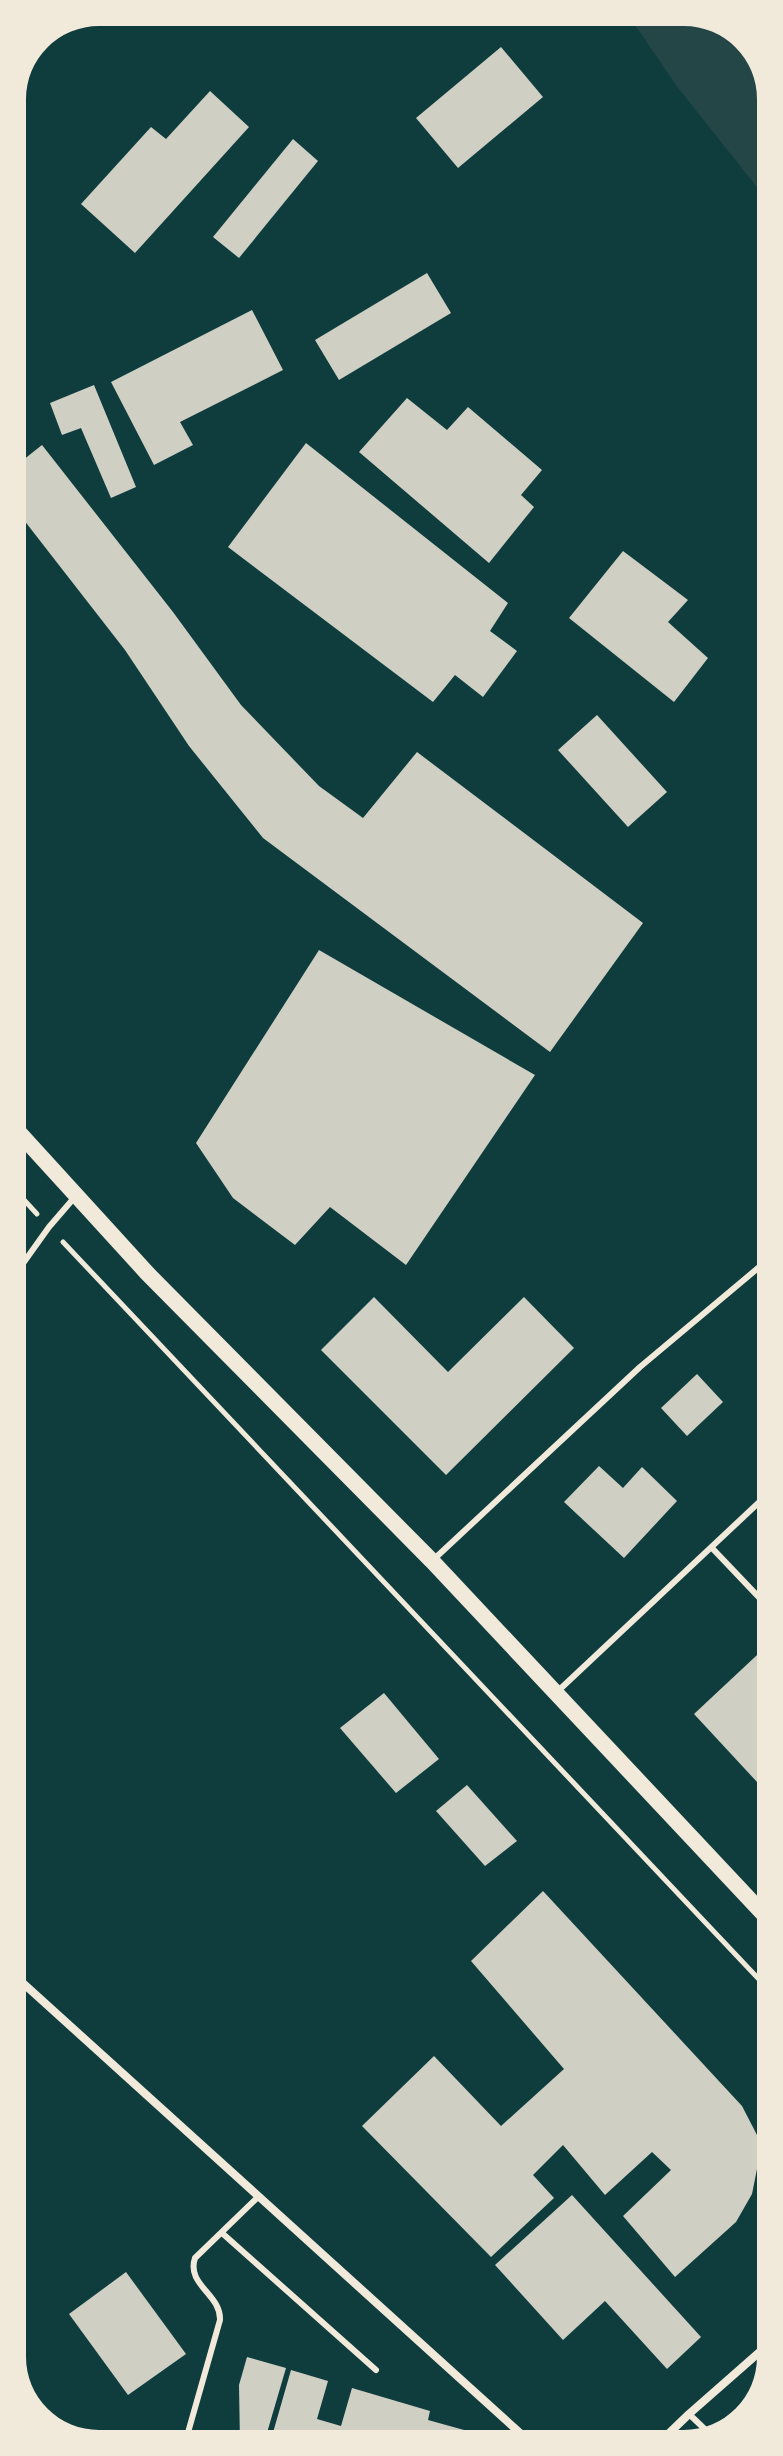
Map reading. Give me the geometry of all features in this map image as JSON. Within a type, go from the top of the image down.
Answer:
[{"type":"main road","points":[[26,1140],[147,1273],[432,1561],[757,1907]]},
{"type":"street","points":[[26,1986],[517,2430]]},
{"type":"street","points":[[672,2430],[757,2354]]},
{"type":"lane","points":[[26,1259],[76,1195]]},
{"type":"lane","points":[[432,1561],[640,1367],[757,1269]]},
{"type":"lane","points":[[555,1694],[757,1505]]},
{"type":"lane","points":[[712,1548],[757,1595]]},
{"type":"lane","points":[[189,2430],[220,2320],[220,2310],[215,2300],[196,2281],[192,2268],[195,2258],[259,2196]]},
{"type":"lane","points":[[222,2233],[376,2370]]},
{"type":"lane","points":[[689,2414],[703,2428]]},
{"type":"path","points":[[26,1202],[757,1977]]},
{"type":"shaded area","points":[[636,26],[698,27],[728,41],[745,58],[755,80],[757,99],[757,187],[679,89]]},
{"type":"building","points":[[501,47],[543,97],[458,168],[416,118]]},
{"type":"building","points":[[210,91],[249,127],[135,253],[81,204],[151,127],[166,139]]},
{"type":"building","points":[[293,139],[318,161],[239,258],[213,237]]},
{"type":"building","points":[[427,273],[451,313],[339,380],[315,340]]},
{"type":"building","points":[[252,310],[283,370],[180,422],[193,445],[154,465],[111,382]]},
{"type":"building","points":[[94,385],[136,487],[111,498],[81,428],[62,435],[50,403]]},
{"type":"building","points":[[407,398],[447,430],[468,407],[542,470],[521,495],[534,507],[489,563],[359,452]]},
{"type":"building","points":[[306,443],[508,603],[490,631],[517,651],[483,697],[455,675],[433,702],[228,547]]},
{"type":"building","points":[[42,445],[173,612],[241,705],[319,786],[363,818],[417,752],[643,923],[550,1052],[263,838],[189,746],[125,650],[26,523],[26,458]]},
{"type":"building","points":[[623,551],[688,600],[668,622],[708,658],[674,702],[569,618]]},
{"type":"building","points":[[597,715],[667,792],[628,827],[558,750]]},
{"type":"building","points":[[319,950],[535,1075],[406,1265],[330,1207],[295,1245],[233,1198],[196,1143]]},
{"type":"building","points":[[374,1297],[448,1372],[524,1297],[574,1348],[446,1475],[321,1350]]},
{"type":"building","points":[[697,1374],[723,1402],[687,1436],[661,1408]]},
{"type":"building","points":[[599,1466],[623,1488],[642,1467],[677,1501],[624,1558],[564,1502]]},
{"type":"building","points":[[757,1655],[757,1782],[694,1714]]},
{"type":"building","points":[[384,1693],[439,1759],[396,1793],[340,1728]]},
{"type":"building","points":[[467,1785],[517,1841],[485,1866],[436,1811]]},
{"type":"building","points":[[543,1891],[742,2106],[757,2135],[757,2169],[752,2194],[736,2222],[675,2277],[623,2216],[671,2170],[652,2152],[605,2195],[563,2145],[533,2175],[554,2198],[491,2257],[362,2126],[434,2056],[501,2126],[564,2069],[471,1961]]},
{"type":"building","points":[[572,2195],[701,2337],[667,2369],[605,2301],[563,2340],[495,2265]]},
{"type":"building","points":[[126,2272],[186,2354],[128,2395],[69,2314]]},
{"type":"building","points":[[247,2357],[286,2368],[268,2430],[240,2430],[239,2385]]},
{"type":"building","points":[[291,2370],[328,2381],[317,2419],[341,2426],[352,2388],[430,2411],[428,2420],[464,2430],[274,2430]]}]
